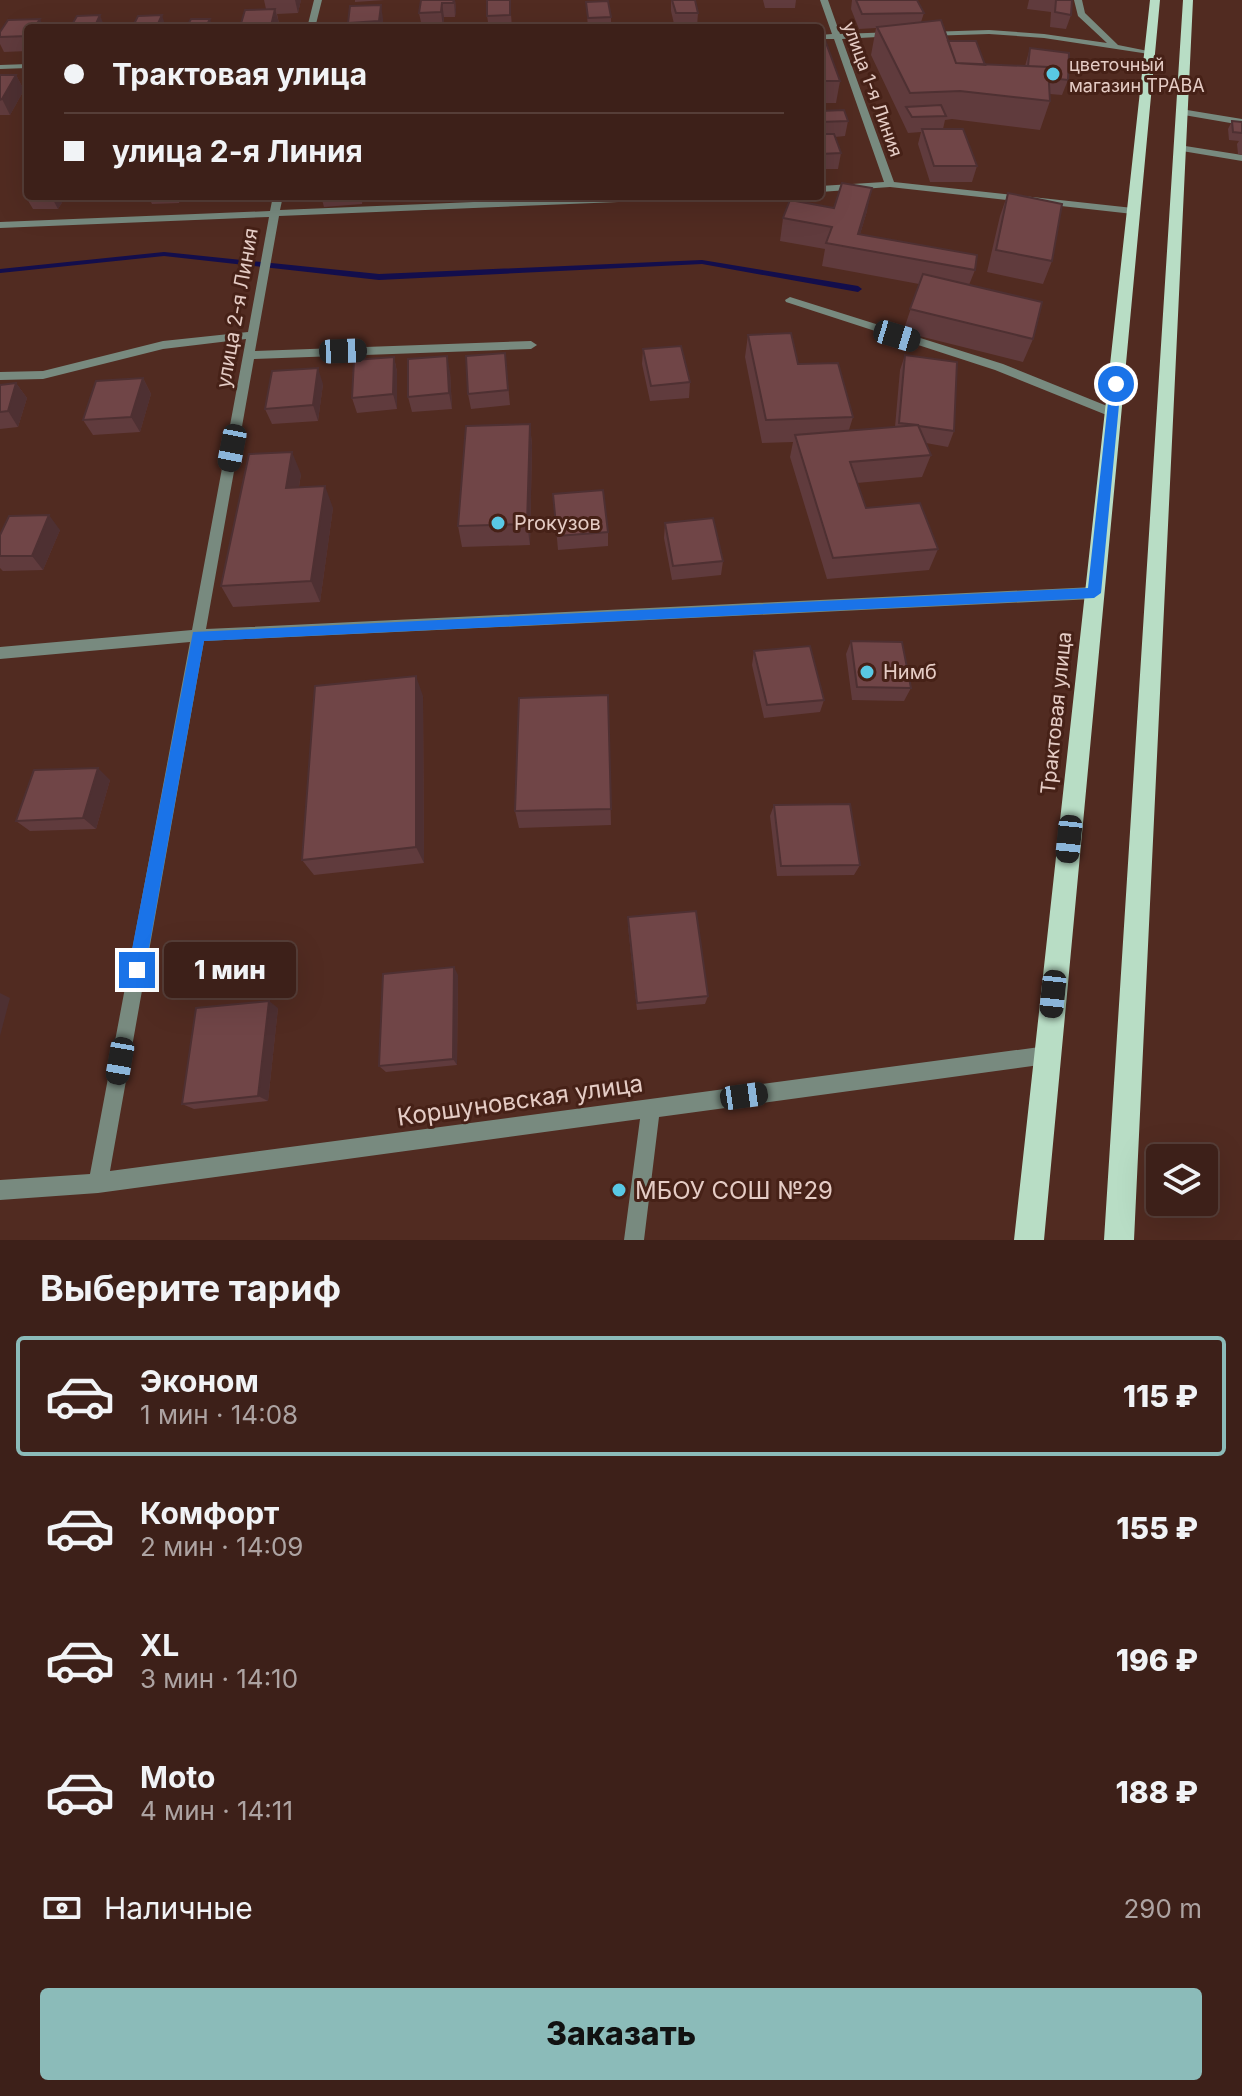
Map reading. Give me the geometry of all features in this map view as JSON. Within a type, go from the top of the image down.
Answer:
[{"type":"main road","name":"Трактовая улица","points":[[1029,1240],[1155,0]]},
{"type":"main road","points":[[1119,1240],[1188,0]]},
{"type":"street","points":[[312,24],[318,0]]},
{"type":"street","name":"улица 1-я Линия","points":[[824,0],[890,184],[1133,211]]},
{"type":"street","points":[[1078,0],[1081,14],[1117,47]]},
{"type":"street","points":[[915,34],[1002,33],[1149,52]]},
{"type":"street","points":[[824,37],[900,34]]},
{"type":"street","points":[[0,67],[24,66]]},
{"type":"street","points":[[1181,112],[1242,122]]},
{"type":"street","points":[[1179,148],[1242,158]]},
{"type":"street","points":[[824,189],[890,184]]},
{"type":"street","name":"улица 2-я Линия","points":[[98,1183],[277,200]]},
{"type":"street","points":[[0,225],[594,200]]},
{"type":"street","points":[[790,300],[999,367],[1113,413]]},
{"type":"street","points":[[0,376],[43,375],[163,345],[253,335]]},
{"type":"street","points":[[249,355],[531,345]]},
{"type":"street","points":[[0,653],[198,635],[1094,593]]},
{"type":"street","name":"Коршуновская улица","points":[[0,1190],[98,1183],[1047,1055]]},
{"type":"street","points":[[634,1240],[651,1108]]},
{"type":"building","points":[[421,0],[454,0],[453,3],[442,3],[441,12],[419,13]]},
{"type":"building","points":[[487,0],[510,0],[510,15],[487,16]]},
{"type":"building","points":[[672,0],[695,0],[698,13],[676,13]]},
{"type":"building","points":[[856,0],[917,0],[924,13],[862,14]]},
{"type":"building","points":[[1056,0],[1072,0],[1071,15],[1055,12]]},
{"type":"building","points":[[608,1],[611,17],[588,18],[586,2]]},
{"type":"building","points":[[381,5],[379,21],[348,23],[350,6]]},
{"type":"building","points":[[275,9],[271,24],[241,24],[245,10]]},
{"type":"building","points":[[100,15],[96,24],[72,24],[77,16]]},
{"type":"building","points":[[162,15],[158,24],[134,24],[138,16]]},
{"type":"building","points":[[40,19],[37,24],[24,24],[24,36],[0,37],[8,20]]},
{"type":"building","points":[[191,19],[210,19],[207,24],[188,24]]},
{"type":"building","points":[[941,20],[956,63],[1048,67],[1050,101],[960,91],[910,93],[877,27]]},
{"type":"building","points":[[824,37],[840,81],[824,81]]},
{"type":"building","points":[[948,41],[976,41],[985,65],[956,63]]},
{"type":"building","points":[[1030,48],[1069,53],[1068,80],[1049,78],[1048,67],[1028,66]]},
{"type":"building","points":[[0,75],[16,75],[0,100]]},
{"type":"building","points":[[941,105],[946,116],[912,117],[906,107]]},
{"type":"building","points":[[844,110],[848,121],[824,122],[824,111]]},
{"type":"building","points":[[1232,121],[1242,122],[1242,133],[1233,132]]},
{"type":"building","points":[[922,129],[963,129],[977,166],[934,166]]},
{"type":"building","points":[[824,134],[834,134],[841,153],[824,154]]},
{"type":"building","points":[[842,183],[872,188],[858,234],[977,255],[975,270],[826,243],[832,227],[783,218],[790,200],[834,208]]},
{"type":"building","points":[[1008,193],[1062,204],[1052,261],[996,250]]},
{"type":"building","points":[[923,274],[1042,302],[1033,339],[910,309]]},
{"type":"building","points":[[791,333],[798,364],[838,363],[853,417],[766,420],[748,335]]},
{"type":"building","points":[[681,346],[690,382],[651,386],[643,349]]},
{"type":"building","points":[[505,353],[508,390],[468,394],[466,356]]},
{"type":"building","points":[[905,355],[957,362],[954,431],[899,423]]},
{"type":"building","points":[[447,356],[449,393],[408,397],[408,359]]},
{"type":"building","points":[[394,357],[393,394],[352,398],[354,360]]},
{"type":"building","points":[[318,368],[313,405],[265,409],[272,371]]},
{"type":"building","points":[[143,378],[131,417],[83,420],[96,381]]},
{"type":"building","points":[[16,383],[8,411],[0,412],[0,385]]},
{"type":"building","points":[[530,424],[527,524],[458,526],[466,426]]},
{"type":"building","points":[[918,425],[931,455],[850,462],[866,508],[920,503],[938,549],[833,558],[795,435]]},
{"type":"building","points":[[292,452],[286,488],[325,486],[311,581],[221,586],[249,454]]},
{"type":"building","points":[[603,490],[608,532],[557,536],[553,494]]},
{"type":"building","points":[[49,515],[32,556],[0,556],[0,535],[9,516]]},
{"type":"building","points":[[713,518],[723,561],[673,566],[665,523]]},
{"type":"building","points":[[851,641],[902,642],[911,688],[857,687]]},
{"type":"building","points":[[810,646],[824,700],[767,705],[754,651]]},
{"type":"building","points":[[416,676],[416,847],[302,860],[315,686]]},
{"type":"building","points":[[608,695],[611,809],[515,811],[519,698]]},
{"type":"building","points":[[98,768],[83,818],[16,821],[34,770]]},
{"type":"building","points":[[850,804],[860,865],[781,866],[774,805]]},
{"type":"building","points":[[696,911],[708,996],[637,1003],[628,917]]},
{"type":"building","points":[[454,967],[453,1059],[379,1066],[383,974]]},
{"type":"building","points":[[269,1001],[258,1096],[182,1104],[196,1008]]},
{"type":"waterway","points":[[0,271],[164,254],[379,277],[702,262],[858,289]]},
{"type":"place","name":"цветочный магазин ТРАВА","points":[[1053,74]]},
{"type":"place","name":"Proкузов","points":[[498,523]]},
{"type":"place","name":"Нимб","points":[[867,672]]},
{"type":"place","name":"МБОУ СОШ №29","points":[[619,1190]]},
{"type":"route","points":[[137,970],[198,635],[1094,593],[1116,384]]}]
